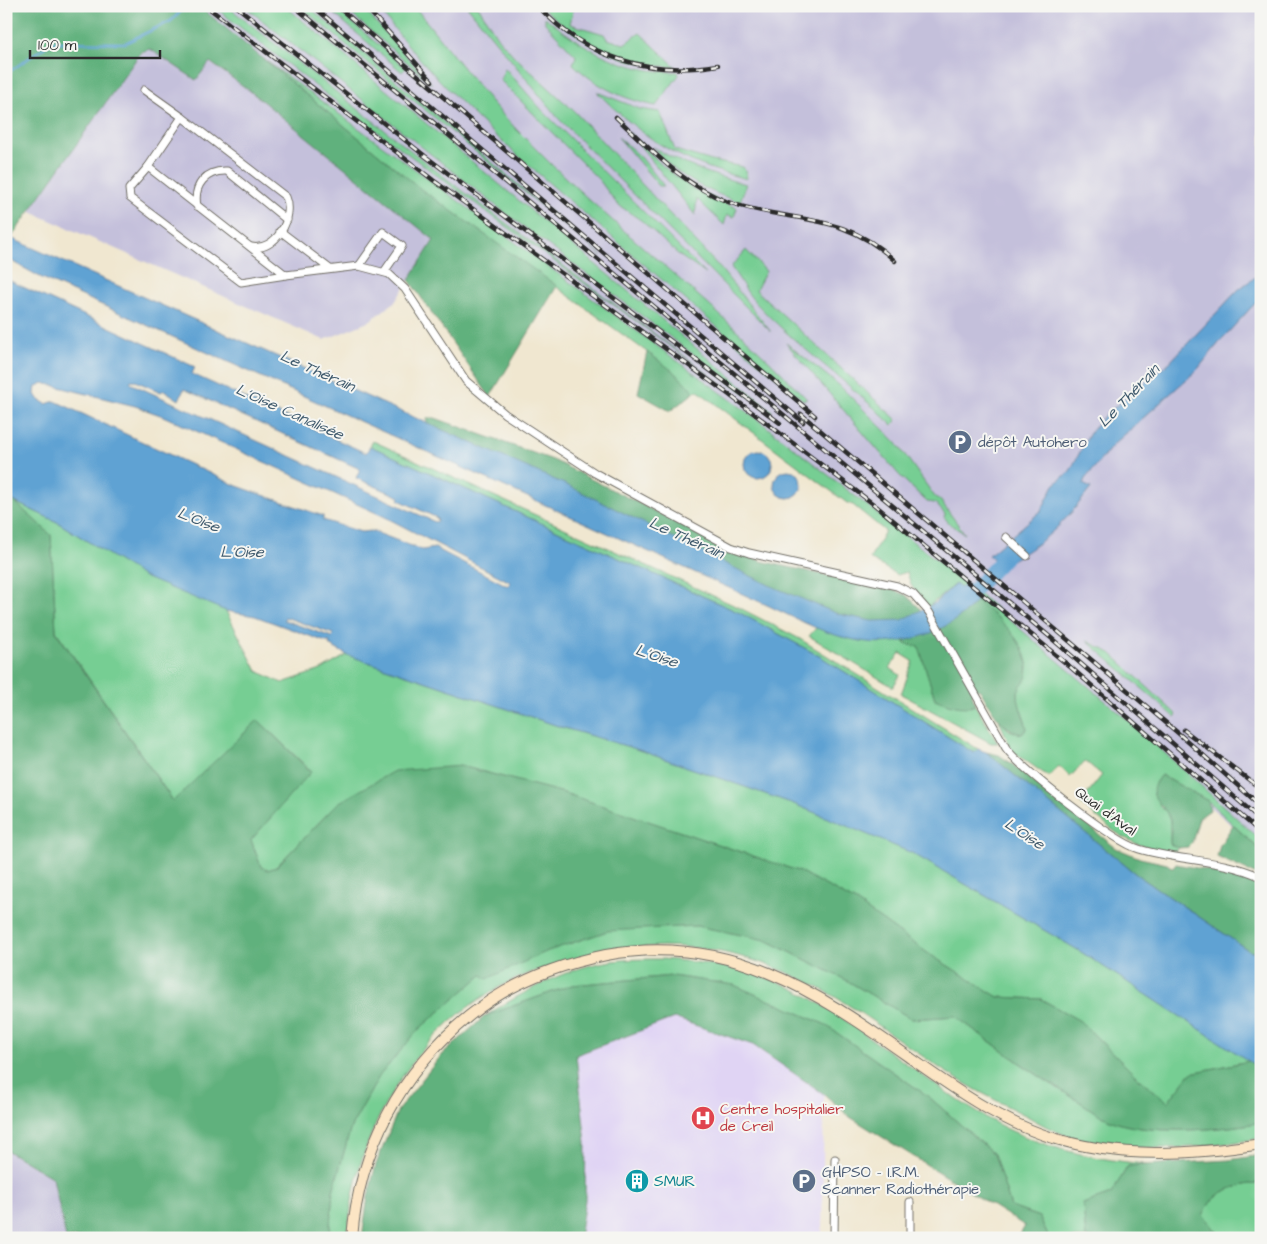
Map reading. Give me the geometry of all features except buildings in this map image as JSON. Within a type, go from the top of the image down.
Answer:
[{"type":"main road","points":[[352,1238],[359,1191],[378,1132],[402,1088],[434,1048],[477,1010],[528,980],[579,961],[632,952],[663,951],[705,955],[746,964],[775,974],[846,1013],[976,1102],[1021,1125],[1068,1142],[1112,1151],[1148,1154],[1202,1152],[1261,1144]]},
{"type":"street","points":[[144,90],[286,197],[289,204],[287,220],[280,231],[268,245],[249,247]]},
{"type":"street","points":[[182,117],[148,167],[129,189],[128,195],[131,200],[241,282],[359,266],[384,272],[402,246],[382,232],[359,266]]},
{"type":"street","points":[[148,167],[286,275]]},
{"type":"street","points":[[197,206],[196,198],[200,183],[212,173],[227,171],[287,220]]},
{"type":"street","points":[[280,231],[330,269]]},
{"type":"street","name":"Quai d'Aval","points":[[384,272],[400,284],[470,386],[504,414],[594,473],[730,547],[901,587],[913,594],[926,607],[1009,751],[1092,821],[1129,846],[1223,864],[1261,878]]},
{"type":"street","points":[[1006,537],[1027,556]]},
{"type":"street","points":[[834,1238],[835,1160]]},
{"type":"street","points":[[910,1202],[910,1238]]},
{"type":"shaded area","points":[[185,6],[1261,6],[1261,850],[972,606],[979,594],[966,583],[891,536],[853,505],[847,503],[697,390],[695,392],[658,360]]},
{"type":"shaded area","points":[[150,49],[196,80],[209,62],[250,91],[434,240],[395,302],[368,322],[324,340],[29,211],[60,163],[139,54]]},
{"type":"shaded area","name":"Centre hospitalier de Creil","points":[[674,1018],[753,1045],[824,1094],[822,1238],[579,1238],[585,1200],[586,1143],[576,1055]]},
{"type":"shaded area","points":[[6,1150],[53,1178],[66,1238],[6,1238]]},
{"type":"green space","points":[[6,6],[199,6],[422,190],[557,286],[490,397],[409,280],[434,240],[250,91],[210,62],[196,80],[150,49],[141,52],[11,238],[6,236]]},
{"type":"green space","points":[[213,6],[227,6],[447,179],[746,402],[318,88]]},
{"type":"green space","points":[[244,6],[285,6],[772,411],[771,413],[495,205]]},
{"type":"green space","points":[[300,6],[308,6],[602,256],[321,24]]},
{"type":"green space","points":[[325,6],[333,6],[406,68],[402,72]]},
{"type":"green space","points":[[357,6],[361,6],[432,84],[350,13]]},
{"type":"green space","points":[[377,6],[414,6],[504,116],[553,166],[737,330],[807,399],[803,400],[505,144],[425,65]]},
{"type":"green space","points":[[467,6],[478,6],[498,38],[514,56],[574,111],[720,268],[771,332],[558,118]]},
{"type":"green space","points":[[541,6],[574,6],[570,24],[604,34],[607,39],[624,44],[640,33],[676,67],[636,62],[602,50],[572,31]]},
{"type":"green space","points":[[545,17],[575,39],[607,57],[641,68],[678,72],[679,75],[656,106],[622,96],[601,86],[573,64],[576,56],[545,23]]},
{"type":"green space","points":[[261,57],[753,416],[966,583],[961,588],[955,584],[927,608],[911,585],[907,572],[897,575],[870,559],[885,531],[853,505],[847,503],[697,390],[695,392],[658,360],[422,190]]},
{"type":"green space","points":[[505,68],[541,109],[706,274],[680,256],[642,221],[617,204],[600,181],[500,80]]},
{"type":"green space","points":[[597,92],[640,109],[660,112],[675,150],[712,161],[743,167],[746,171],[747,179],[702,165],[665,148],[631,124]]},
{"type":"green space","points":[[629,132],[664,167],[693,189],[737,208],[734,217],[727,215],[724,225],[697,199],[695,215]]},
{"type":"green space","points":[[618,137],[641,157],[664,186],[659,186]]},
{"type":"green space","points":[[653,147],[698,169],[746,184],[740,202],[704,188],[692,181],[671,166]]},
{"type":"green space","points":[[746,250],[766,271],[756,290],[897,420],[892,425],[788,334],[752,298],[731,267]]},
{"type":"green space","points":[[786,343],[839,385],[896,442],[935,497],[940,500],[965,534],[950,524],[944,517],[945,514],[935,503],[927,502],[900,476]]},
{"type":"green space","points":[[647,352],[673,371],[695,392],[670,411],[638,393]]},
{"type":"green space","points":[[427,418],[435,418],[553,460],[736,552],[761,561],[893,590],[906,595],[923,611],[965,613],[976,601],[1003,623],[1019,643],[1024,653],[1027,675],[1019,689],[1018,695],[1027,729],[1021,734],[1007,727],[996,716],[980,690],[976,689],[972,694],[975,705],[965,707],[955,706],[935,699],[919,647],[906,644],[904,640],[916,638],[902,620],[874,622],[859,620],[800,600],[578,492],[427,423]]},
{"type":"green space","points":[[373,441],[740,608],[800,639],[978,749],[974,753],[821,657],[740,613],[370,446]]},
{"type":"green space","points":[[6,494],[51,535],[56,632],[173,801],[258,720],[311,772],[251,840],[261,867],[268,870],[276,867],[338,803],[394,771],[461,766],[564,793],[801,872],[856,902],[929,954],[998,997],[1041,999],[1080,1021],[1136,1076],[1168,1102],[1191,1073],[1249,1061],[1261,1069],[1261,1122],[1184,1130],[1163,1130],[1125,1125],[1101,1116],[1015,1060],[955,1016],[912,1019],[846,980],[766,940],[697,926],[608,931],[548,951],[487,979],[482,975],[418,1030],[380,1075],[351,1127],[333,1191],[329,1238],[66,1238],[53,1178],[6,1150]]},
{"type":"green space","points":[[13,501],[57,522],[138,573],[226,611],[257,671],[282,683],[321,670],[347,655],[561,727],[633,748],[794,804],[912,853],[1078,950],[1249,1061],[1191,1073],[1168,1102],[1136,1076],[1080,1021],[1041,999],[998,997],[929,954],[856,902],[801,872],[564,793],[461,766],[338,803],[276,867],[268,870],[261,867],[251,840],[311,771],[258,720],[174,802],[56,631],[51,535]]},
{"type":"green space","points":[[979,594],[1135,726],[1261,840],[1261,851],[1208,801],[1161,775],[1155,783],[1160,807],[1166,811],[1170,821],[1170,844],[1179,848],[1174,852],[1145,847],[1112,830],[1080,803],[1102,775],[1085,761],[1070,777],[1059,766],[1049,777],[1012,751],[999,720],[1009,730],[1021,734],[1027,729],[1019,704],[1018,692],[1028,672],[1028,668],[1026,659],[1015,640],[974,600]]},
{"type":"green space","points":[[817,627],[840,635],[860,639],[880,641],[904,640],[906,644],[919,646],[935,699],[970,707],[975,705],[998,743],[991,743],[901,694],[913,661],[900,653],[890,668],[900,675],[893,687],[809,636]]},
{"type":"green space","points":[[1087,641],[1111,653],[1177,715],[1175,717]]},
{"type":"green space","points":[[986,752],[999,755],[1012,764],[1116,848],[1140,858],[1167,864],[1173,868],[1176,864],[1217,872],[1261,886],[1261,952],[1251,952],[1137,875]]},
{"type":"green space","points":[[1161,775],[1208,801],[1210,810],[1199,818],[1192,843],[1188,847],[1179,848],[1170,844],[1170,820],[1156,799],[1153,789]]},
{"type":"green space","points":[[1233,825],[1261,851],[1261,877],[1217,857],[1220,845]]},
{"type":"green space","points":[[697,926],[766,940],[846,980],[912,1019],[955,1016],[1015,1060],[1110,1120],[1125,1125],[1163,1130],[1206,1129],[1261,1122],[1261,1138],[1198,1147],[1156,1148],[1114,1145],[1072,1137],[1060,1133],[965,1084],[844,1002],[788,973],[754,960],[718,951],[700,948],[645,947],[551,966],[504,985],[467,1008],[434,1038],[406,1072],[382,1110],[365,1151],[353,1194],[348,1238],[329,1238],[333,1191],[351,1127],[380,1075],[418,1030],[482,974],[608,930]]},
{"type":"green space","points":[[663,959],[723,966],[781,983],[829,1009],[942,1090],[978,1113],[1014,1132],[1062,1149],[1112,1160],[1146,1164],[1128,1166],[1111,1194],[1083,1204],[1086,1238],[1049,1238],[1039,1217],[1011,1207],[994,1154],[929,1097],[824,1024],[734,985],[672,976],[572,985],[485,1016],[530,990],[578,969],[612,961]]},
{"type":"green space","points":[[672,976],[734,985],[824,1024],[929,1097],[994,1154],[1011,1207],[1039,1217],[1049,1238],[1018,1238],[1025,1226],[850,1117],[824,1094],[753,1045],[674,1018],[576,1055],[586,1143],[585,1200],[579,1238],[362,1238],[368,1196],[376,1164],[398,1110],[440,1057],[485,1016],[572,985]]},
{"type":"green space","points":[[1261,1155],[1261,1182],[1227,1190],[1213,1199],[1203,1215],[1222,1238],[1086,1238],[1083,1204],[1111,1194],[1128,1166],[1229,1160]]},
{"type":"green space","points":[[1261,1182],[1261,1238],[1222,1238],[1203,1215],[1208,1206],[1213,1199],[1227,1190]]},
{"type":"water","points":[[6,236],[571,487],[769,585],[838,614],[872,621],[902,620],[935,603],[955,584],[961,588],[966,583],[979,594],[976,601],[964,613],[935,631],[919,637],[884,643],[850,639],[826,632],[40,277],[6,258]]},
{"type":"water","points":[[1261,273],[1261,297],[1223,338],[1197,370],[1114,444],[1085,479],[1083,484],[1091,488],[1071,513],[1040,542],[1001,566],[989,555],[1041,511],[1054,485],[1070,471],[1090,433],[1104,416],[1170,362],[1239,289]]},
{"type":"water","points":[[6,279],[195,367],[192,374],[366,453],[370,446],[740,613],[821,657],[974,753],[978,749],[986,752],[1137,875],[1251,952],[1261,952],[1261,1069],[1078,950],[912,853],[794,804],[633,748],[561,727],[347,655],[329,645],[330,642],[255,616],[226,611],[144,577],[57,522],[13,501],[6,494]],"holes":[[[133,380],[161,392],[164,390],[179,400],[184,389],[360,469],[356,478],[400,497],[399,500],[437,518],[438,521],[435,522],[132,384],[130,381]],[[43,383],[135,406],[163,416],[383,516],[510,582],[510,584],[508,586],[435,548],[422,550],[372,531],[361,532],[323,520],[323,516],[237,486],[55,401],[46,404],[38,399],[35,394],[36,387]],[[285,617],[333,634],[332,637],[284,620]]]},
{"type":"water","points":[[758,450],[768,454],[772,464],[768,474],[758,478],[748,474],[744,464],[748,454]]},
{"type":"water","points":[[788,470],[798,474],[802,484],[798,494],[788,498],[778,494],[774,484],[778,474]]},
{"type":"waterway","points":[[6,74],[52,42],[125,43],[171,21],[183,9]]},
{"type":"waterway","name":"Le Thérain","points":[[957,601],[974,590],[1013,549]]},
{"type":"railway","points":[[206,6],[433,180],[728,394],[876,506],[1068,665],[1261,833]]},
{"type":"railway","points":[[236,6],[425,156],[780,423]]},
{"type":"railway","points":[[294,6],[1050,637],[1261,820]]},
{"type":"railway","points":[[313,6],[803,422]]},
{"type":"railway","points":[[337,6],[815,416]]},
{"type":"railway","points":[[365,6],[432,81]]},
{"type":"railway","points":[[538,6],[556,24],[576,39],[620,60],[668,68],[718,65]]},
{"type":"railway","points":[[616,117],[668,166],[712,195],[751,209],[815,221],[855,233],[875,245],[895,261]]},
{"type":"railway","points":[[801,414],[1178,733],[1261,806]]},
{"type":"railway","points":[[1184,730],[1261,789]]},
{"type":"place","name":"dépôt Autohero","points":[[960,442]]},
{"type":"place","name":"Centre hospitalier de Creil","points":[[703,1118]]},
{"type":"place","name":"SMUR","points":[[637,1181]]},
{"type":"place","name":"GHPSO - I.R.M. Scanner Radiothérapie","points":[[804,1181]]},
{"type":"water label","name":"L'Oise Canalisée","points":[[290,411]]},
{"type":"water label","name":"L'Oise","points":[[199,519]]},
{"type":"water label","name":"L’Oise","points":[[242,551]]},
{"type":"water label","name":"L'Oise","points":[[657,655]]},
{"type":"water label","name":"L'Oise","points":[[1025,833]]}]
